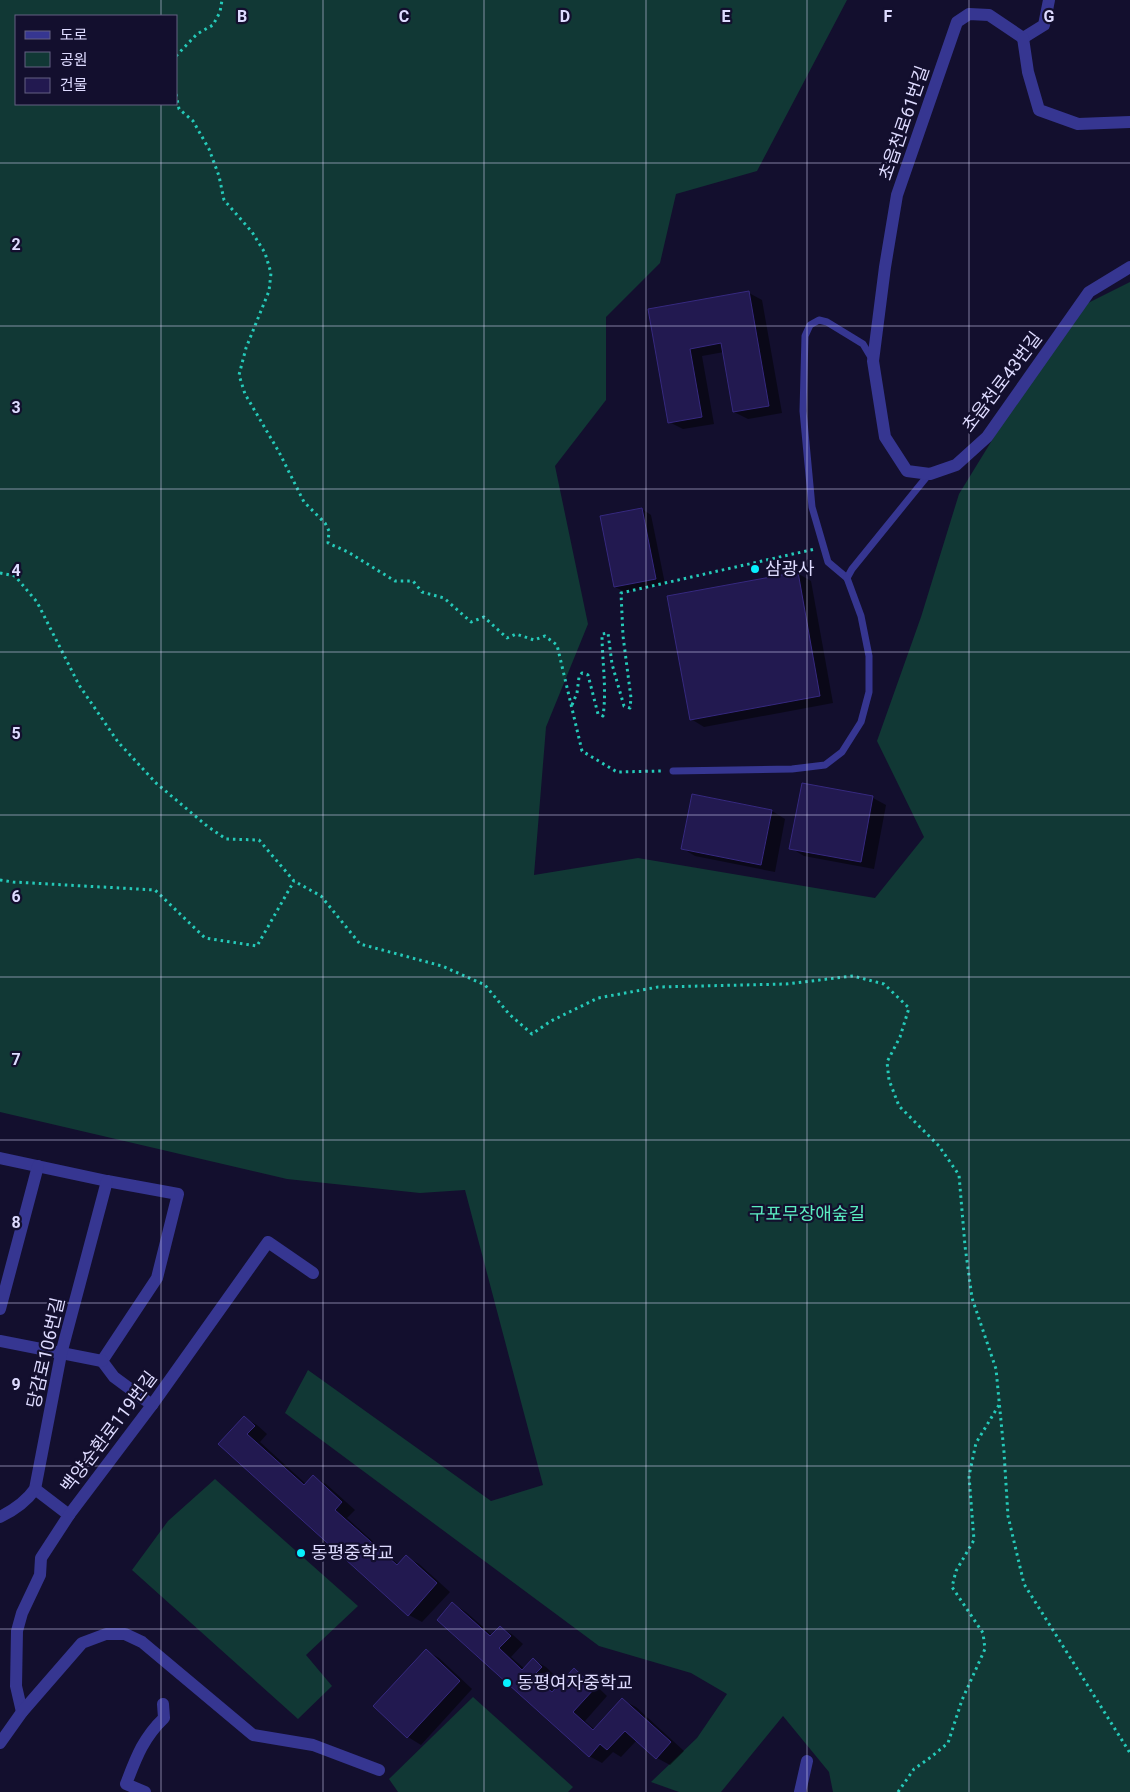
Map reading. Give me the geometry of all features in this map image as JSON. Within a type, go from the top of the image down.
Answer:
[{"type":"street","points":[[1049,0],[1044,25],[1023,38],[1028,72],[1039,110],[1078,124],[1130,122]]},
{"type":"street","name":"초읍천로61번길","points":[[873,361],[885,267],[897,195],[957,22],[970,14],[989,14],[1023,38]]},
{"type":"street","name":"초읍천로43번길","points":[[873,361],[886,437],[907,471],[930,474],[956,465],[987,437],[1089,292],[1130,267]]},
{"type":"street","points":[[0,1158],[178,1194],[157,1278],[102,1361]]},
{"type":"street","points":[[0,1309],[38,1166]]},
{"type":"street","name":"당감로106번길","points":[[36,1489],[61,1354],[107,1181]]},
{"type":"street","name":"백양순환로119번길","points":[[22,1712],[16,1686],[17,1631],[22,1613],[40,1575],[41,1558],[69,1515],[152,1405],[268,1242],[313,1273]]},
{"type":"street","points":[[0,1341],[102,1361],[114,1377],[152,1405]]},
{"type":"street","points":[[0,1517],[17,1508],[36,1489],[69,1515]]},
{"type":"street","points":[[0,1743],[22,1712],[82,1643],[106,1634],[125,1634],[142,1642],[252,1735],[313,1745],[379,1770]]},
{"type":"street","points":[[146,1792],[126,1784],[140,1748],[154,1727],[164,1718],[163,1704]]},
{"type":"street","points":[[800,1792],[807,1761]]},
{"type":"lane","points":[[672,771],[792,769],[825,765],[842,752],[861,722],[869,692],[869,656],[862,616],[847,578],[828,562],[812,507],[803,412],[805,336],[810,325],[819,320],[827,322],[863,344],[873,361]]},
{"type":"lane","points":[[847,578],[852,569],[930,474]]},
{"type":"path","points":[[178,54],[197,34],[214,25],[220,12],[222,0]]},
{"type":"path","points":[[178,104],[179,109],[193,122],[209,149],[219,176],[224,200],[252,232],[265,254],[271,274],[269,291],[246,348],[240,375],[245,394],[279,452],[304,502],[330,531],[328,543],[348,552],[395,581],[413,582],[422,592],[444,598],[471,622],[484,617],[507,638],[516,634],[534,640],[545,636],[557,645],[582,751],[617,772],[672,771]]},
{"type":"path","points":[[571,707],[577,693],[579,676],[582,673],[586,673],[598,714],[603,716],[605,699],[602,634],[608,634],[612,664],[624,706],[630,708],[631,698],[622,636],[621,593],[823,547]]},
{"type":"path","points":[[0,573],[15,576],[36,602],[78,685],[118,742],[156,782],[226,839],[259,840],[294,881],[321,896],[360,944],[442,966],[485,984],[509,1014],[532,1034],[551,1021],[598,998],[658,987],[786,984],[853,976],[884,984],[908,1008],[900,1037],[887,1062],[889,1080],[899,1106],[939,1146],[959,1175],[972,1298],[996,1369],[1008,1516],[1024,1584],[1130,1753]]},
{"type":"path","points":[[0,880],[155,890],[205,938],[257,946],[294,881]]},
{"type":"path","points":[[898,1792],[914,1769],[948,1743],[962,1700],[985,1649],[983,1633],[952,1587],[956,1571],[974,1540],[969,1476],[976,1443],[1000,1405]]},
{"type":"green space","name":"구포무장애숲길","points":[[0,0],[847,0],[757,171],[676,194],[660,263],[606,317],[606,400],[555,466],[588,624],[546,727],[534,875],[638,858],[875,898],[924,837],[877,741],[921,617],[959,494],[1002,424],[1088,303],[1130,282],[1130,1792],[833,1792],[829,1772],[783,1716],[721,1792],[679,1792],[651,1782],[697,1738],[727,1694],[691,1673],[599,1646],[285,1413],[308,1370],[491,1501],[543,1485],[465,1190],[420,1193],[287,1179],[0,1112]]},
{"type":"green space","points":[[215,1479],[358,1606],[306,1655],[332,1686],[298,1719],[132,1570],[168,1521]]},
{"type":"green space","points":[[473,1697],[573,1787],[568,1792],[398,1792],[389,1779]]},
{"type":"building","points":[[749,291],[769,406],[733,412],[721,343],[690,349],[702,417],[668,423],[648,309]]},
{"type":"building","points":[[642,508],[656,579],[614,587],[600,516]]},
{"type":"building","points":[[798,572],[820,696],[690,720],[667,596]]},
{"type":"building","points":[[802,783],[873,796],[861,862],[789,849]]},
{"type":"building","points":[[692,794],[772,810],[761,865],[681,849]]},
{"type":"building","points":[[244,1416],[255,1426],[247,1434],[304,1485],[313,1475],[342,1502],[335,1510],[397,1565],[406,1555],[437,1583],[408,1616],[218,1444]]},
{"type":"building","points":[[452,1602],[490,1636],[500,1626],[511,1636],[499,1648],[522,1670],[533,1658],[542,1667],[533,1676],[552,1692],[574,1668],[595,1688],[573,1712],[593,1730],[622,1698],[671,1742],[656,1759],[625,1731],[607,1750],[600,1744],[589,1757],[437,1620]]},
{"type":"building","points":[[426,1649],[460,1681],[407,1738],[373,1706]]},
{"type":"place","name":"삼광사","points":[[755,569]]},
{"type":"place","name":"동평중학교","points":[[301,1553]]},
{"type":"place","name":"동평여자중학교","points":[[507,1683]]}]
